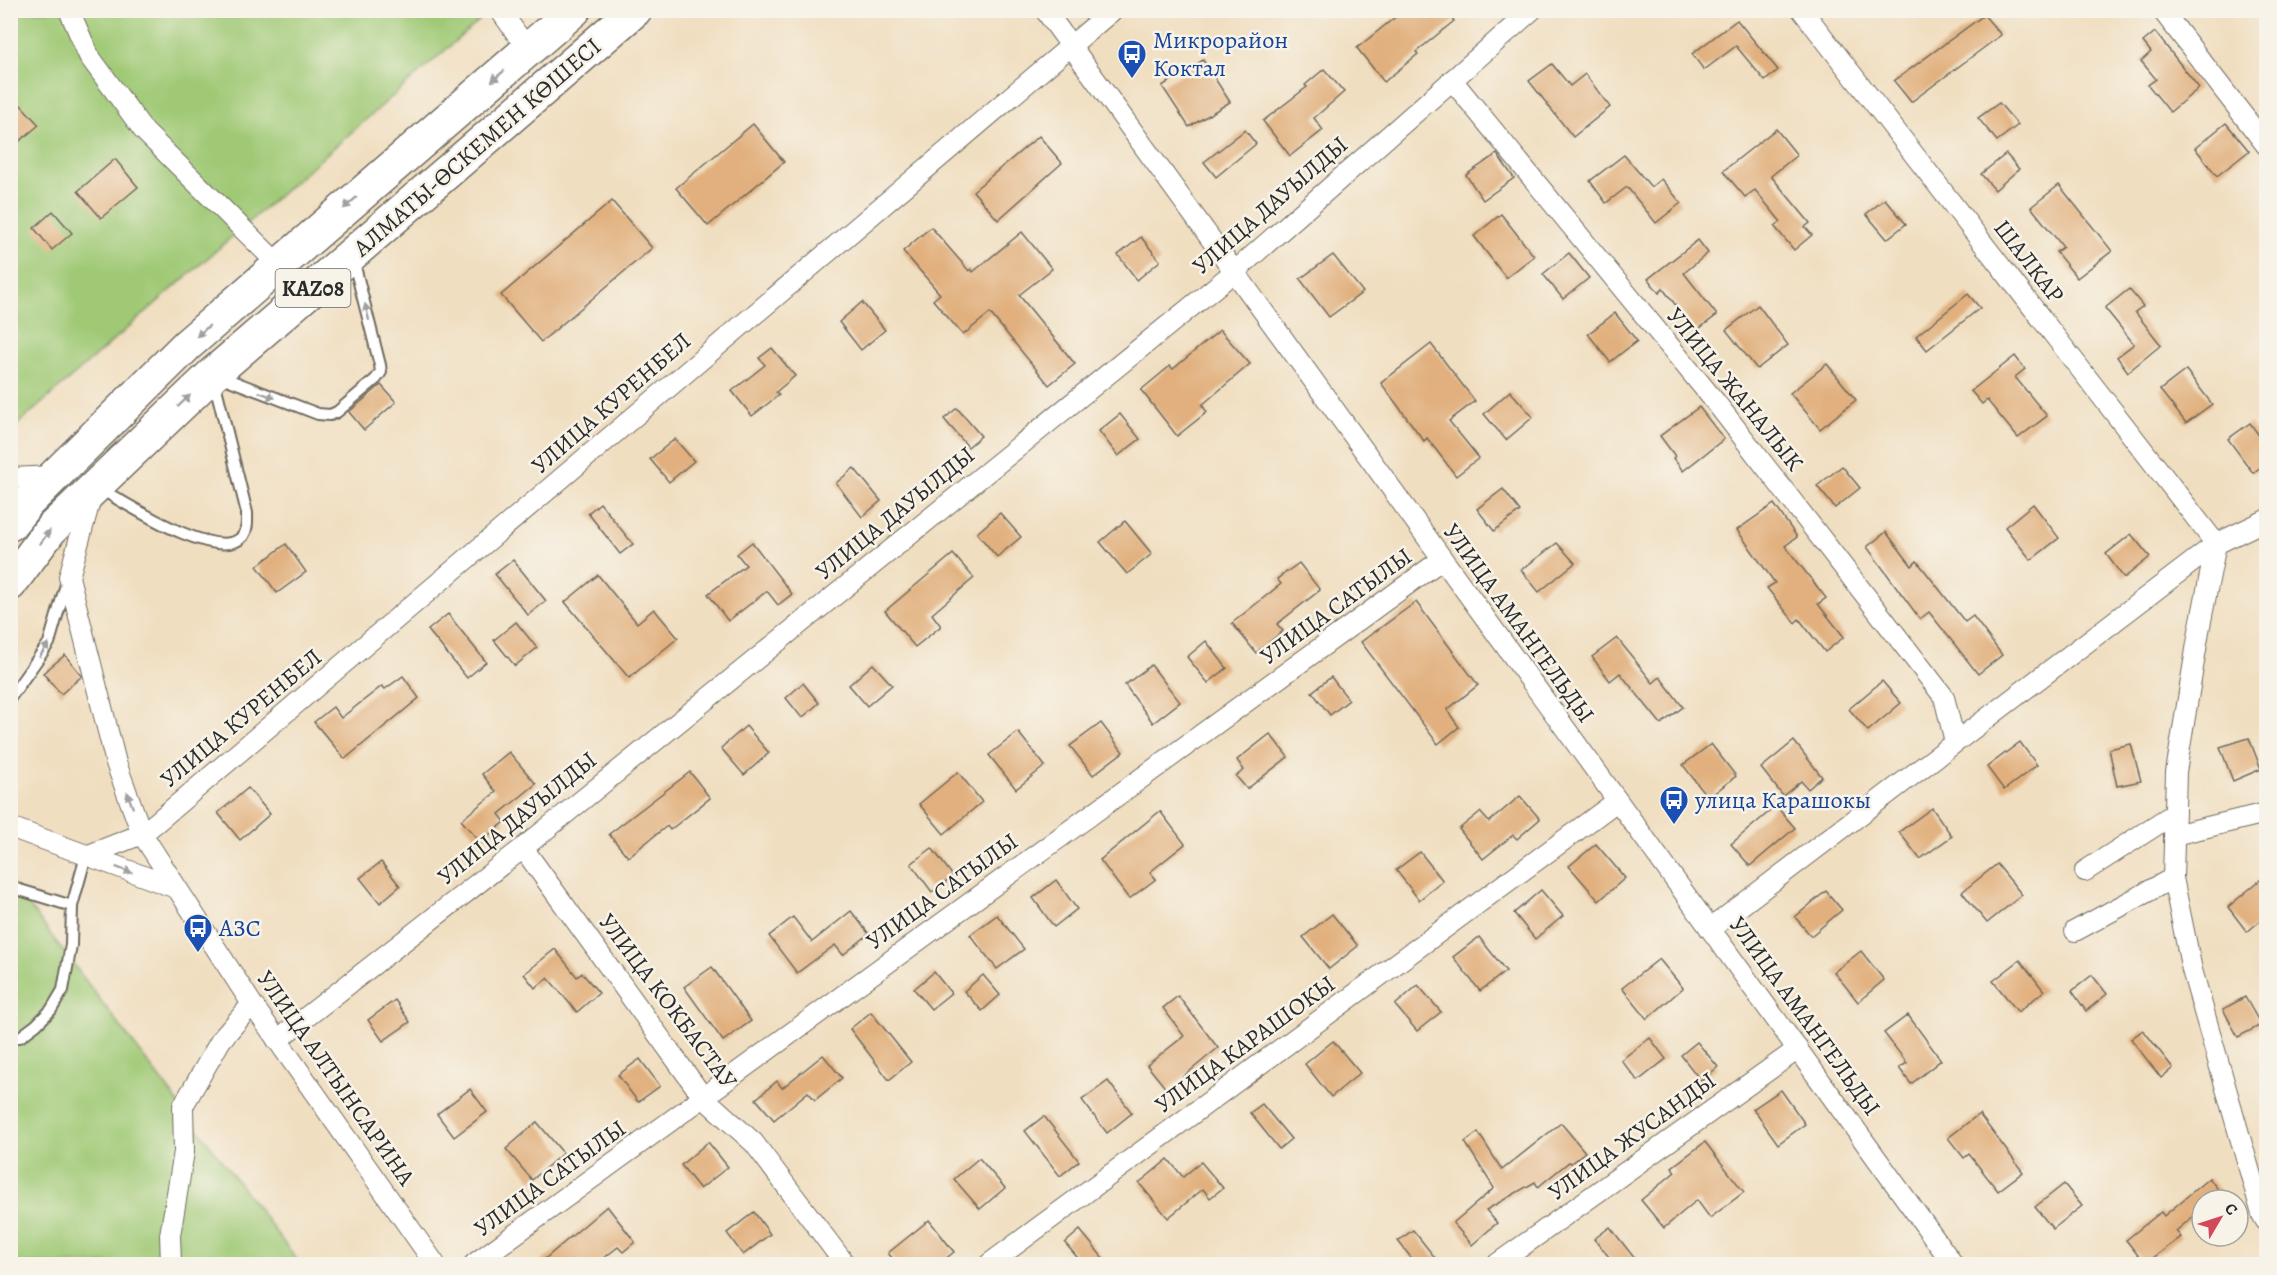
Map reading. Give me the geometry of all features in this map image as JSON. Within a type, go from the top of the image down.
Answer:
[{"type":"highway","name":"АЛМАТЫ-ӨСКЕМЕН КӨШЕСІ","points":[[10,524],[27,503],[187,345],[574,10]]},
{"type":"highway","name":"АЛМАТЫ-ӨСКЕМЕН КӨШЕСІ","points":[[10,584],[51,529],[213,374],[635,10]]},
{"type":"highway","points":[[438,128],[463,158]]},
{"type":"street","points":[[69,10],[89,56],[144,131],[279,265]]},
{"type":"street","points":[[500,10],[528,50]]},
{"type":"street","name":"УЛИЦА АМАНГЕЛЬДЫ","points":[[1045,10],[1953,1264]]},
{"type":"street","name":"УЛИЦА ДАУЫЛДЫ","points":[[277,1040],[523,848],[1234,272],[1532,10]]},
{"type":"street","name":"ШАЛКАР","points":[[1802,10],[2216,544]]},
{"type":"street","points":[[2162,10],[2266,145]]},
{"type":"street","name":"УЛИЦА КУРЕНБЕЛ","points":[[86,856],[142,834],[322,684],[1108,12]]},
{"type":"street","name":"УЛИЦА ЖАНАЛЫК","points":[[1452,81],[1717,404],[1944,697],[1955,742]]},
{"type":"street","points":[[10,478],[55,476]]},
{"type":"street","points":[[69,577],[94,486]]},
{"type":"street","points":[[1710,929],[2216,544],[2266,520]]},
{"type":"street","points":[[2216,544],[2178,760],[2173,878],[2192,970],[2262,1214],[2266,1221]]},
{"type":"street","name":"УЛИЦА САТЫЛЫ","points":[[474,1264],[1442,560]]},
{"type":"street","name":"УЛИЦА АЛТЫНСАРИНА","points":[[69,577],[116,763],[142,834],[252,1004],[435,1264]]},
{"type":"street","name":"УЛИЦА КАРАШОКЫ","points":[[989,1264],[1617,801]]},
{"type":"street","points":[[2085,871],[2175,813]]},
{"type":"street","points":[[2174,834],[2266,813]]},
{"type":"street","points":[[10,827],[176,888]]},
{"type":"street","name":"УЛИЦА КОКБАСТАУ","points":[[523,848],[703,1097],[754,1143],[845,1264]]},
{"type":"street","points":[[2075,931],[2173,878]]},
{"type":"street","points":[[171,1264],[170,1235],[184,1152],[183,1106],[221,1040],[252,1004]]},
{"type":"street","name":"УЛИЦА ЖУСАНДЫ","points":[[1497,1264],[1798,1050]]},
{"type":"lane","points":[[213,374],[318,414],[330,415],[376,379],[381,372],[380,365],[352,254]]},
{"type":"lane","points":[[94,486],[187,536],[205,542],[223,544],[235,542],[243,536],[247,528],[247,513],[213,374]]},
{"type":"lane","points":[[10,698],[49,643],[69,577]]},
{"type":"lane","points":[[10,1037],[20,1036],[36,1025],[51,1010],[63,990],[71,945],[72,906],[86,856]]},
{"type":"lane","points":[[10,887],[72,906]]},
{"type":"green space","points":[[11,11],[490,11],[11,430]]},
{"type":"green space","points":[[11,882],[300,1264],[11,1264]]},
{"type":"building","points":[[1404,10],[1445,10],[1454,21],[1384,82],[1357,48]]},
{"type":"building","points":[[1984,15],[2001,35],[1911,102],[1894,81]]},
{"type":"building","points":[[1737,20],[1778,70],[1765,81],[1736,46],[1704,70],[1692,54]]},
{"type":"building","points":[[2155,32],[2199,88],[2170,112],[2148,85],[2156,79],[2141,61],[2151,52],[2143,42]]},
{"type":"building","points":[[1203,60],[1230,102],[1189,127],[1162,86]]},
{"type":"building","points":[[1552,64],[1570,86],[1585,74],[1610,107],[1573,137],[1529,81]]},
{"type":"building","points":[[1324,69],[1344,92],[1314,118],[1323,130],[1290,156],[1263,121],[1307,87],[1305,85]]},
{"type":"building","points":[[10,93],[39,125],[10,149]]},
{"type":"building","points":[[1999,103],[2018,125],[1997,141],[1978,118]]},
{"type":"building","points":[[2226,123],[2249,151],[2217,176],[2195,148]]},
{"type":"building","points":[[753,124],[784,162],[708,226],[676,188]]},
{"type":"building","points":[[1776,129],[1797,155],[1771,176],[1810,223],[1805,227],[1812,235],[1794,250],[1775,227],[1781,222],[1755,190],[1745,197],[1723,171]]},
{"type":"building","points":[[1245,130],[1256,144],[1216,177],[1204,162]]},
{"type":"building","points":[[1039,136],[1062,163],[998,220],[973,191]]},
{"type":"building","points":[[1497,154],[1514,178],[1483,200],[1466,175]]},
{"type":"building","points":[[2006,154],[2019,169],[1995,190],[1981,174]]},
{"type":"building","points":[[1624,155],[1651,187],[1661,179],[1681,203],[1656,223],[1627,187],[1606,203],[1590,181]]},
{"type":"building","points":[[115,159],[138,187],[101,218],[78,191]]},
{"type":"building","points":[[2059,185],[2112,251],[2077,278],[2056,252],[2063,247],[2031,207]]},
{"type":"building","points":[[1885,199],[1906,224],[1887,239],[1866,214]]},
{"type":"building","points":[[612,201],[652,248],[541,342],[501,295]]},
{"type":"building","points":[[53,211],[72,233],[52,250],[34,228]]},
{"type":"building","points":[[1501,214],[1534,256],[1506,278],[1474,236]]},
{"type":"building","points":[[931,227],[969,271],[971,269],[973,272],[1022,232],[1052,269],[1019,295],[1075,364],[1049,385],[990,313],[963,335],[933,300],[940,294],[903,251]]},
{"type":"building","points":[[1141,237],[1160,261],[1137,280],[1118,255]]},
{"type":"building","points":[[1698,240],[1708,253],[1684,273],[1717,315],[1696,331],[1663,289],[1659,293],[1648,279]]},
{"type":"building","points":[[1569,253],[1589,278],[1563,299],[1543,274]]},
{"type":"building","points":[[1333,255],[1363,292],[1329,317],[1300,279]]},
{"type":"building","points":[[2129,289],[2143,306],[2135,312],[2161,345],[2128,372],[2117,357],[2134,344],[2105,308]]},
{"type":"building","points":[[1968,294],[1980,308],[1927,350],[1916,336]]},
{"type":"building","points":[[862,302],[885,330],[861,350],[839,322]]},
{"type":"building","points":[[1758,305],[1788,345],[1757,369],[1726,330]]},
{"type":"building","points":[[1615,313],[1637,341],[1610,362],[1588,334]]},
{"type":"building","points":[[1220,330],[1250,364],[1202,405],[1207,412],[1177,436],[1141,390],[1170,366],[1173,369]]},
{"type":"building","points":[[1431,344],[1475,401],[1449,421],[1479,458],[1456,476],[1427,438],[1424,441],[1381,383]]},
{"type":"building","points":[[772,348],[795,376],[776,392],[779,395],[752,416],[732,391],[765,365],[759,358]]},
{"type":"building","points":[[2015,356],[2025,369],[2015,377],[2047,416],[2018,438],[1987,400],[1982,404],[1971,391]]},
{"type":"building","points":[[1827,364],[1856,400],[1820,429],[1790,393]]},
{"type":"building","points":[[2186,370],[2212,404],[2186,423],[2160,390]]},
{"type":"building","points":[[381,385],[396,402],[364,430],[349,412]]},
{"type":"building","points":[[1510,391],[1533,417],[1506,440],[1484,414]]},
{"type":"building","points":[[1699,407],[1724,439],[1683,471],[1660,436]]},
{"type":"building","points":[[957,408],[981,436],[968,447],[944,419]]},
{"type":"building","points":[[1120,414],[1140,439],[1118,456],[1099,431]]},
{"type":"building","points":[[2250,423],[2266,445],[2266,463],[2253,473],[2228,439]]},
{"type":"building","points":[[675,439],[694,461],[669,482],[650,459]]},
{"type":"building","points":[[1842,466],[1860,488],[1835,508],[1817,486]]},
{"type":"building","points":[[854,468],[881,501],[862,517],[836,483]]},
{"type":"building","points":[[1503,489],[1520,511],[1494,531],[1477,509]]},
{"type":"building","points":[[600,503],[633,544],[620,554],[588,513]]},
{"type":"building","points":[[1774,504],[1797,537],[1785,546],[1826,598],[1818,604],[1844,637],[1825,652],[1799,619],[1795,623],[1767,588],[1775,583],[1737,530]]},
{"type":"building","points":[[2033,504],[2059,538],[2031,560],[2005,527]]},
{"type":"building","points":[[1000,513],[1021,537],[997,557],[977,533]]},
{"type":"building","points":[[1125,521],[1152,554],[1127,574],[1100,542]]},
{"type":"building","points":[[1886,532],[1912,566],[1917,561],[1965,622],[1973,616],[2002,655],[1978,674],[1929,612],[1920,619],[1867,547]]},
{"type":"building","points":[[2131,534],[2150,557],[2124,578],[2106,554]]},
{"type":"building","points":[[752,542],[792,594],[778,605],[767,591],[728,621],[708,594],[746,565],[737,554]]},
{"type":"building","points":[[1557,543],[1575,563],[1539,592],[1521,570]]},
{"type":"building","points":[[286,544],[306,572],[277,593],[257,566]]},
{"type":"building","points":[[953,554],[974,578],[932,614],[941,626],[915,647],[885,611]]},
{"type":"building","points":[[513,560],[546,601],[528,615],[495,574]]},
{"type":"building","points":[[1299,563],[1320,590],[1277,624],[1283,631],[1256,653],[1232,623],[1281,584],[1277,579]]},
{"type":"building","points":[[598,575],[637,623],[654,609],[678,638],[629,678],[565,602]]},
{"type":"building","points":[[1416,602],[1478,685],[1447,710],[1459,727],[1438,744],[1361,642]]},
{"type":"building","points":[[448,614],[486,662],[467,678],[428,630]]},
{"type":"building","points":[[516,622],[537,648],[515,666],[494,640]]},
{"type":"building","points":[[1617,638],[1653,683],[1660,677],[1683,707],[1661,724],[1620,673],[1610,681],[1592,657]]},
{"type":"building","points":[[1206,641],[1227,668],[1208,683],[1187,657]]},
{"type":"building","points":[[65,655],[82,676],[61,694],[43,673]]},
{"type":"building","points":[[873,664],[892,685],[867,706],[849,685]]},
{"type":"building","points":[[1151,665],[1180,702],[1153,723],[1125,685]]},
{"type":"building","points":[[403,676],[419,698],[345,759],[314,722],[333,707],[341,718],[382,686],[385,689]]},
{"type":"building","points":[[1331,677],[1349,700],[1330,715],[1312,692]]},
{"type":"building","points":[[1882,681],[1901,703],[1868,731],[1849,709]]},
{"type":"building","points":[[803,683],[819,703],[802,718],[786,698]]},
{"type":"building","points":[[1101,723],[1123,752],[1093,775],[1070,746]]},
{"type":"building","points":[[746,726],[769,753],[744,775],[721,748]]},
{"type":"building","points":[[1018,732],[1045,766],[1016,789],[989,755]]},
{"type":"building","points":[[1270,734],[1288,757],[1247,789],[1236,776],[1244,770],[1237,760]]},
{"type":"building","points":[[2249,738],[2261,769],[2233,781],[2220,747]]},
{"type":"building","points":[[1794,741],[1822,777],[1808,789],[1801,781],[1783,796],[1761,768]]},
{"type":"building","points":[[2020,742],[2037,765],[2004,790],[1987,767]]},
{"type":"building","points":[[1711,744],[1736,776],[1708,798],[1683,765]]},
{"type":"building","points":[[2131,744],[2141,781],[2117,786],[2109,749]]},
{"type":"building","points":[[509,752],[536,784],[499,814],[505,822],[480,842],[461,820],[496,792],[482,774]]},
{"type":"building","points":[[690,772],[710,798],[670,830],[667,826],[628,857],[609,834]]},
{"type":"building","points":[[958,772],[982,802],[944,834],[919,804]]},
{"type":"building","points":[[248,788],[270,814],[240,840],[218,813]]},
{"type":"building","points":[[1520,796],[1540,819],[1517,839],[1513,835],[1483,859],[1459,829],[1480,812],[1489,822]]},
{"type":"building","points":[[1776,806],[1795,828],[1750,866],[1731,844]]},
{"type":"building","points":[[1932,808],[1952,836],[1920,859],[1899,832]]},
{"type":"building","points":[[1160,811],[1185,844],[1150,872],[1156,879],[1129,899],[1100,860]]},
{"type":"building","points":[[1596,844],[1625,878],[1599,901],[1569,866]]},
{"type":"building","points":[[932,848],[953,876],[932,892],[911,864]]},
{"type":"building","points":[[1420,852],[1443,881],[1419,900],[1396,870]]},
{"type":"building","points":[[381,862],[400,886],[380,903],[360,878]]},
{"type":"building","points":[[1997,864],[2022,895],[1987,923],[1962,892]]},
{"type":"building","points":[[2266,875],[2266,916],[2247,932],[2228,907]]},
{"type":"building","points":[[1056,880],[1077,909],[1054,927],[1033,898]]},
{"type":"building","points":[[1541,890],[1563,916],[1535,939],[1514,913]]},
{"type":"building","points":[[1826,891],[1842,910],[1811,936],[1795,917]]},
{"type":"building","points":[[851,911],[869,934],[843,955],[835,945],[797,973],[769,936],[793,917],[812,942]]},
{"type":"building","points":[[1332,914],[1358,946],[1329,969],[1303,937]]},
{"type":"building","points":[[997,915],[1024,949],[997,969],[970,935]]},
{"type":"building","points":[[1479,937],[1506,971],[1480,991],[1453,957]]},
{"type":"building","points":[[555,949],[577,977],[582,973],[599,993],[577,1012],[548,978],[535,988],[524,974]]},
{"type":"building","points":[[1861,951],[1884,980],[1858,1002],[1834,972]]},
{"type":"building","points":[[1659,959],[1683,988],[1647,1019],[1622,988]]},
{"type":"building","points":[[2020,960],[2044,991],[2018,1012],[1993,981]]},
{"type":"building","points":[[712,967],[751,1021],[723,1041],[684,987]]},
{"type":"building","points":[[934,972],[951,993],[931,1009],[914,989]]},
{"type":"building","points":[[983,975],[1000,995],[982,1011],[964,991]]},
{"type":"building","points":[[2092,975],[2107,994],[2086,1011],[2072,991]]},
{"type":"building","points":[[1418,985],[1441,1012],[1417,1031],[1395,1005]]},
{"type":"building","points":[[1178,996],[1218,1048],[1167,1090],[1147,1065],[1184,1036],[1163,1008]]},
{"type":"building","points":[[2245,997],[2261,1025],[2238,1037],[2223,1009]]},
{"type":"building","points":[[395,1000],[410,1022],[383,1041],[368,1020]]},
{"type":"building","points":[[871,1012],[911,1062],[889,1080],[850,1029]]},
{"type":"building","points":[[1908,1015],[1941,1060],[1911,1084],[1899,1068],[1907,1063],[1884,1033]]},
{"type":"building","points":[[2143,1030],[2173,1068],[2161,1078],[2131,1039]]},
{"type":"building","points":[[1650,1038],[1666,1059],[1638,1081],[1621,1060]]},
{"type":"building","points":[[1333,1041],[1360,1073],[1331,1097],[1305,1064]]},
{"type":"building","points":[[1697,1042],[1718,1067],[1701,1081],[1681,1055]]},
{"type":"building","points":[[823,1055],[842,1078],[815,1100],[808,1092],[774,1120],[756,1099],[777,1081],[782,1088]]},
{"type":"building","points":[[640,1059],[660,1086],[638,1102],[618,1075]]},
{"type":"building","points":[[1108,1081],[1132,1113],[1107,1133],[1082,1100]]},
{"type":"building","points":[[470,1089],[487,1112],[454,1137],[437,1114]]},
{"type":"building","points":[[1781,1090],[1805,1124],[1778,1144],[1753,1109]]},
{"type":"building","points":[[1262,1104],[1291,1139],[1279,1149],[1250,1113]]},
{"type":"building","points":[[1979,1114],[2023,1172],[1998,1191],[1969,1154],[1964,1158],[1948,1138]]},
{"type":"building","points":[[1044,1116],[1079,1161],[1060,1176],[1025,1131]]},
{"type":"building","points":[[537,1122],[563,1153],[532,1180],[506,1149]]},
{"type":"building","points":[[1561,1123],[1585,1152],[1538,1187],[1535,1182],[1486,1210],[1497,1223],[1472,1245],[1453,1223],[1494,1188],[1465,1142],[1478,1132],[1502,1170]]},
{"type":"building","points":[[708,1142],[728,1167],[700,1189],[681,1165]]},
{"type":"building","points":[[1705,1142],[1744,1192],[1710,1218],[1697,1200],[1664,1228],[1641,1200],[1675,1172],[1672,1167]]},
{"type":"building","points":[[979,1158],[1005,1188],[980,1209],[954,1179]]},
{"type":"building","points":[[1168,1159],[1183,1177],[1201,1162],[1223,1188],[1210,1198],[1203,1189],[1168,1218],[1139,1183]]},
{"type":"building","points":[[2209,1178],[2217,1188],[2197,1188]]},
{"type":"building","points":[[2064,1184],[2082,1206],[2053,1229],[2035,1207]]},
{"type":"building","points":[[2190,1194],[2190,1219],[2176,1231],[2181,1237],[2145,1264],[2126,1240],[2161,1212],[2164,1216]]},
{"type":"building","points":[[607,1206],[635,1242],[623,1252],[618,1247],[596,1264],[539,1264]]},
{"type":"building","points":[[754,1212],[770,1234],[743,1255],[727,1233]]},
{"type":"building","points":[[929,1220],[954,1252],[939,1264],[897,1264],[888,1253]]},
{"type":"building","points":[[1610,1227],[1639,1264],[1615,1264],[1594,1239]]},
{"type":"building","points":[[1080,1230],[1108,1264],[1083,1264],[1065,1243]]},
{"type":"building","points":[[1413,1230],[1440,1264],[1416,1264],[1398,1241]]},
{"type":"place","name":"Микрорайон Коктал","points":[[1132,80]]},
{"type":"place","name":"улица Карашокы","points":[[1674,826]]},
{"type":"place","name":"АЗС","points":[[198,954]]}]
